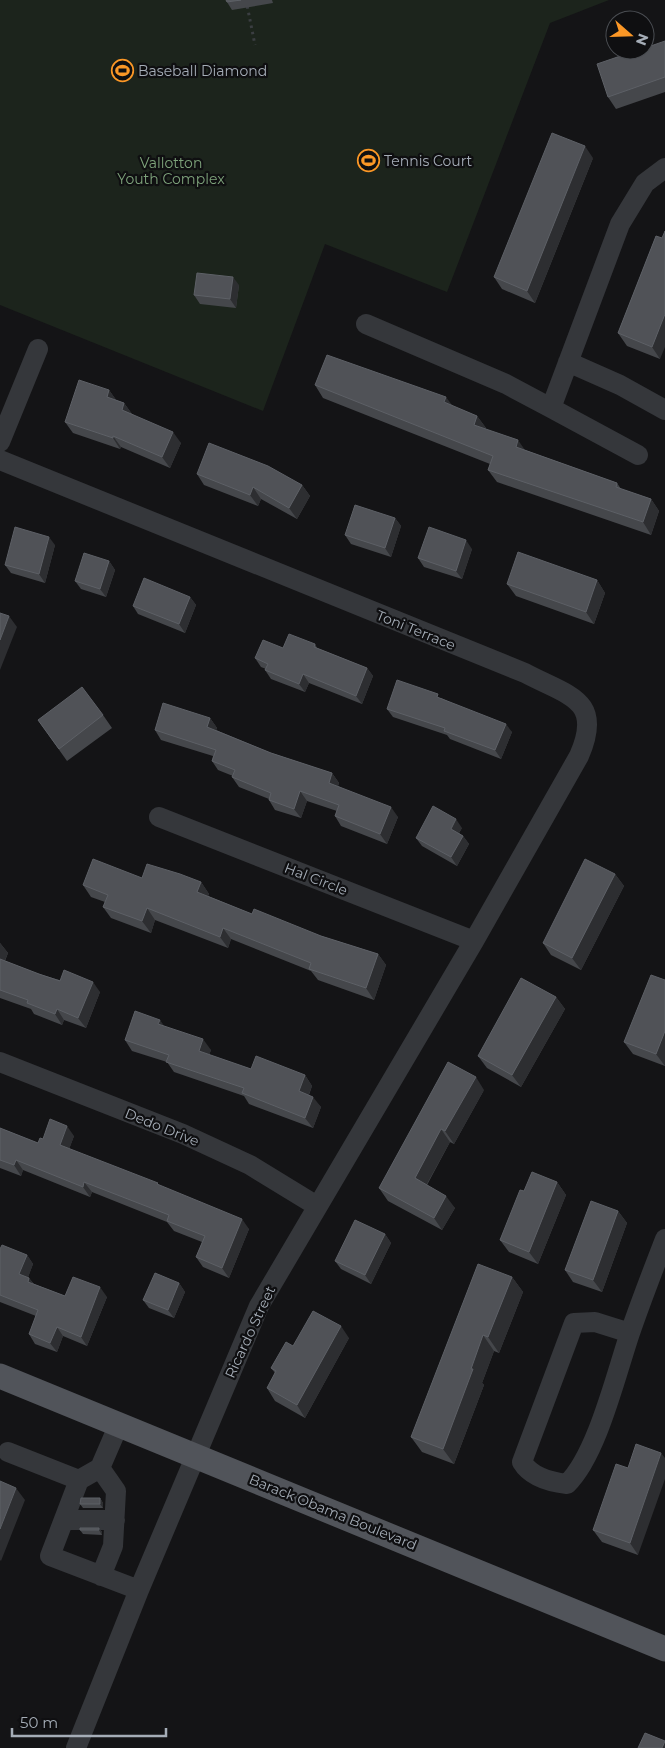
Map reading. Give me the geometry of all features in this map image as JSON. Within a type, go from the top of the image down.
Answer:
[{"type":"main road","name":"Barack Obama Boulevard","points":[[0,1376],[665,1649]]},
{"type":"street","points":[[551,408],[620,224],[645,183],[665,168]]},
{"type":"street","points":[[366,324],[506,384],[638,455]]},
{"type":"street","points":[[0,442],[38,349]]},
{"type":"street","points":[[568,362],[620,385],[665,410]]},
{"type":"street","name":"Toni Terrace","points":[[0,460],[525,674],[580,702],[588,717],[586,739],[579,756],[474,940]]},
{"type":"street","name":"Hal Circle","points":[[159,817],[474,940]]},
{"type":"street","name":"Ricardo Street","points":[[76,1748],[139,1590],[259,1306],[474,940]]},
{"type":"street","name":"Dedo Drive","points":[[0,1062],[183,1134],[250,1165],[317,1206]]},
{"type":"street","points":[[630,1333],[595,1322],[574,1323],[522,1462],[527,1470],[551,1482],[567,1484],[578,1473],[603,1416],[630,1333],[665,1239]]},
{"type":"street","points":[[119,1424],[100,1468],[79,1480],[50,1556],[139,1590]]},
{"type":"street","points":[[8,1452],[79,1480]]},
{"type":"street","points":[[100,1468],[116,1491],[113,1546],[102,1576]]},
{"type":"street","points":[[64,1520],[115,1520]]},
{"type":"path","points":[[246,0],[255,46]]},
{"type":"green space","name":"Vallotton Youth Complex","points":[[0,0],[609,0],[550,23],[447,292],[325,244],[263,411],[0,305]]},
{"type":"building","points":[[665,41],[665,77],[608,97],[597,64],[609,60],[655,60],[655,44]]},
{"type":"building","points":[[552,133],[585,146],[527,291],[494,277]]},
{"type":"building","points":[[665,231],[665,314],[652,347],[618,333],[656,236],[662,238]]},
{"type":"building","points":[[197,273],[233,277],[230,299],[194,295]]},
{"type":"building","points":[[327,355],[446,397],[444,402],[477,416],[474,425],[518,440],[516,447],[617,483],[616,487],[651,499],[643,522],[488,470],[493,456],[315,385]]},
{"type":"building","points":[[79,380],[109,390],[107,397],[124,403],[122,410],[173,432],[162,457],[113,436],[113,438],[65,422]]},
{"type":"building","points":[[209,443],[268,466],[302,485],[289,508],[253,487],[250,495],[197,474]]},
{"type":"building","points":[[355,505],[395,518],[385,548],[345,535]]},
{"type":"building","points":[[15,527],[49,537],[39,574],[5,565]]},
{"type":"building","points":[[429,527],[466,540],[456,571],[418,558]]},
{"type":"building","points":[[518,552],[597,580],[586,612],[507,584]]},
{"type":"building","points":[[84,553],[109,561],[100,589],[75,581]]},
{"type":"building","points":[[144,578],[190,597],[179,624],[133,606]]},
{"type":"building","points":[[0,613],[9,616],[0,640]]},
{"type":"building","points":[[289,634],[315,644],[314,647],[367,668],[356,696],[303,674],[299,684],[265,670],[268,664],[255,658],[263,640],[283,648]]},
{"type":"building","points":[[397,680],[438,694],[437,697],[506,724],[495,750],[444,731],[445,728],[387,709]]},
{"type":"building","points":[[82,687],[103,715],[59,749],[38,720]]},
{"type":"building","points":[[163,703],[210,718],[207,727],[271,753],[332,773],[329,783],[391,807],[380,834],[335,816],[339,805],[300,791],[294,809],[269,800],[271,793],[232,777],[235,770],[212,761],[216,750],[155,730]]},
{"type":"building","points":[[433,806],[456,819],[451,829],[463,836],[451,857],[416,838]]},
{"type":"building","points":[[93,859],[142,878],[147,864],[180,874],[201,882],[197,892],[252,914],[254,909],[321,936],[378,954],[366,988],[309,969],[311,963],[223,928],[220,937],[147,908],[142,921],[103,907],[108,895],[83,885]]},
{"type":"building","points":[[585,859],[615,874],[572,958],[543,943]]},
{"type":"building","points":[[0,959],[60,981],[64,970],[93,982],[78,1018],[57,1009],[55,1014],[27,1003],[28,1000],[0,990]]},
{"type":"building","points":[[651,975],[665,980],[665,1031],[656,1054],[624,1042]]},
{"type":"building","points":[[521,978],[556,997],[512,1075],[478,1056]]},
{"type":"building","points":[[135,1011],[160,1020],[158,1024],[203,1039],[199,1051],[251,1069],[256,1056],[305,1075],[299,1091],[313,1097],[305,1118],[242,1093],[244,1088],[166,1062],[169,1055],[125,1040]]},
{"type":"building","points":[[448,1062],[476,1077],[445,1131],[441,1129],[415,1178],[446,1196],[434,1218],[379,1188]]},
{"type":"building","points":[[50,1119],[67,1126],[60,1145],[158,1183],[242,1219],[222,1268],[196,1257],[205,1236],[167,1221],[169,1215],[84,1182],[83,1187],[16,1160],[14,1165],[0,1160],[0,1128],[38,1143],[40,1138],[43,1139]]},
{"type":"building","points":[[532,1172],[557,1182],[529,1252],[500,1240],[520,1190],[524,1191]]},
{"type":"building","points":[[591,1201],[618,1211],[593,1280],[565,1270]]},
{"type":"building","points":[[355,1220],[385,1234],[365,1275],[335,1261]]},
{"type":"building","points":[[2,1245],[27,1255],[19,1274],[29,1278],[28,1282],[65,1296],[73,1277],[100,1287],[81,1337],[57,1327],[50,1343],[29,1334],[38,1310],[0,1295],[0,1249]]},
{"type":"building","points":[[478,1264],[512,1277],[488,1337],[483,1335],[471,1369],[473,1369],[443,1449],[411,1437]]},
{"type":"building","points":[[155,1273],[179,1283],[168,1310],[143,1300]]},
{"type":"building","points":[[313,1311],[341,1326],[297,1405],[267,1388],[276,1371],[271,1368],[286,1342],[293,1346]]},
{"type":"building","points":[[636,1444],[661,1453],[630,1543],[593,1530],[616,1464],[628,1468]]},
{"type":"building","points":[[0,1481],[16,1488],[0,1529]]},
{"type":"building","points":[[81,1498],[100,1498],[100,1504],[80,1504]]},
{"type":"building","points":[[80,1528],[99,1528],[99,1530],[80,1530]]},
{"type":"building","points":[[645,1733],[665,1741],[662,1748],[638,1748]]},
{"type":"place","name":"Baseball Diamond","points":[[122,71]]},
{"type":"place","name":"Tennis Court","points":[[368,161]]}]
